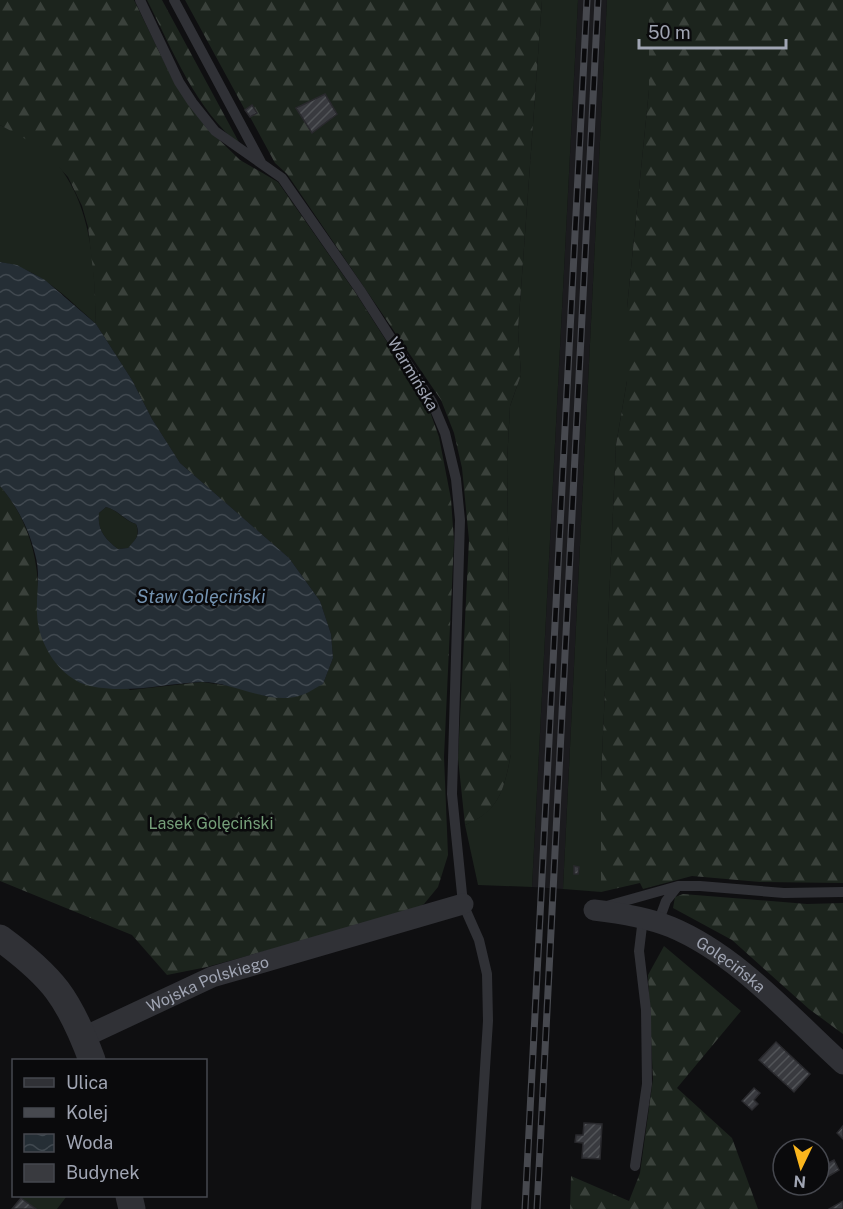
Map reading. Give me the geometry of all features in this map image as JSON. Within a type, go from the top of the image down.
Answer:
[{"type":"street","name":"Wojska Polskiego","points":[[0,938],[44,972],[60,990],[88,1049],[212,977],[464,904]]},
{"type":"street","name":"Golęcińska","points":[[594,910],[651,921],[693,938],[722,956],[843,1064]]},
{"type":"lane","name":"Warmińska","points":[[140,0],[179,81],[192,102],[215,131],[282,178],[360,290],[432,402],[445,433],[456,479],[460,520],[451,765],[464,904],[479,940],[487,974],[488,1021],[476,1209]]},
{"type":"lane","points":[[174,0],[262,164]]},
{"type":"lane","points":[[635,1166],[647,1084],[646,1010],[639,951],[651,921],[678,886]]},
{"type":"lane","points":[[594,910],[678,886],[784,893],[843,892]]},
{"type":"shaded area","points":[[578,0],[607,0],[563,889],[532,887]]},
{"type":"green space","name":"Lasek Golęciński","points":[[0,0],[134,0],[175,84],[205,126],[240,160],[278,182],[355,292],[428,406],[439,437],[451,499],[454,541],[444,757],[448,855],[438,887],[424,904],[414,910],[207,967],[167,975],[132,935],[0,881],[0,486],[20,515],[32,546],[38,580],[37,615],[130,690],[202,682],[236,687],[269,697],[323,684],[333,658],[331,634],[320,601],[289,558],[180,463],[152,419],[132,380],[96,324],[88,227],[82,206],[68,177],[40,147],[0,125]]},
{"type":"green space","points":[[147,0],[162,0],[241,146],[225,131],[198,97]]},
{"type":"green space","points":[[185,0],[542,0],[518,330],[521,375],[510,406],[507,462],[511,754],[499,797],[486,813],[465,825],[458,758],[469,540],[462,468],[454,433],[441,400],[287,174],[275,163],[250,117],[256,113],[252,106],[245,110]]},
{"type":"green space","points":[[542,0],[578,0],[532,887],[478,885],[465,825],[477,819],[493,805],[503,788],[511,754],[507,462],[510,406],[521,375],[518,330]]},
{"type":"green space","points":[[607,0],[649,0],[649,90],[627,308],[627,381],[616,445],[601,780],[601,892],[563,889]]},
{"type":"green space","points":[[649,0],[843,0],[843,883],[760,882],[692,876],[643,889],[640,883],[601,892],[601,780],[616,445],[627,381],[627,308],[649,90]]},
{"type":"green space","points":[[0,125],[41,147],[58,165],[71,185],[81,206],[87,229],[94,276],[96,324],[40,277],[14,265],[0,262]]},
{"type":"green space","points":[[106,507],[136,524],[137,537],[128,548],[118,549],[103,534],[99,524],[99,513]]},
{"type":"green space","points":[[683,894],[807,904],[843,903],[843,1034],[809,1009],[732,940],[673,908],[675,897]]},
{"type":"green space","points":[[664,946],[741,1011],[677,1088],[732,1138],[758,1209],[570,1209],[571,1176],[629,1201],[640,1173],[653,1079],[648,975]]},
{"type":"green space","points":[[66,1197],[57,1209],[36,1209],[21,1198]]},
{"type":"water","name":"Staw Golęciński","points":[[0,262],[17,265],[45,280],[96,324],[132,380],[152,419],[180,463],[289,558],[320,601],[331,634],[333,658],[323,684],[302,695],[287,698],[200,682],[145,688],[104,688],[90,686],[69,676],[53,659],[41,637],[37,614],[37,562],[22,518],[0,486]],"holes":[[[106,507],[136,524],[138,534],[128,548],[118,549],[106,538],[101,529],[99,513]]]},
{"type":"building","points":[[325,94],[337,114],[312,133],[296,108]]},
{"type":"building","points":[[252,105],[257,113],[250,117],[245,110]]},
{"type":"building","points":[[574,866],[579,867],[578,874],[574,874]]},
{"type":"building","points":[[776,1042],[810,1074],[794,1092],[759,1060]]},
{"type":"building","points":[[754,1088],[760,1093],[754,1100],[758,1104],[752,1110],[742,1101]]},
{"type":"building","points":[[584,1123],[602,1124],[600,1159],[582,1158],[583,1143],[575,1142],[576,1135],[583,1135]]},
{"type":"building","points":[[843,1126],[843,1139],[837,1133]]},
{"type":"building","points":[[834,1160],[839,1170],[831,1175],[831,1162]]},
{"type":"building","points":[[21,1198],[36,1209],[12,1209]]},
{"type":"building","points":[[843,1201],[843,1209],[829,1209]]},
{"type":"railway","points":[[525,1209],[587,0]]},
{"type":"railway","points":[[537,1209],[598,0]]}]
